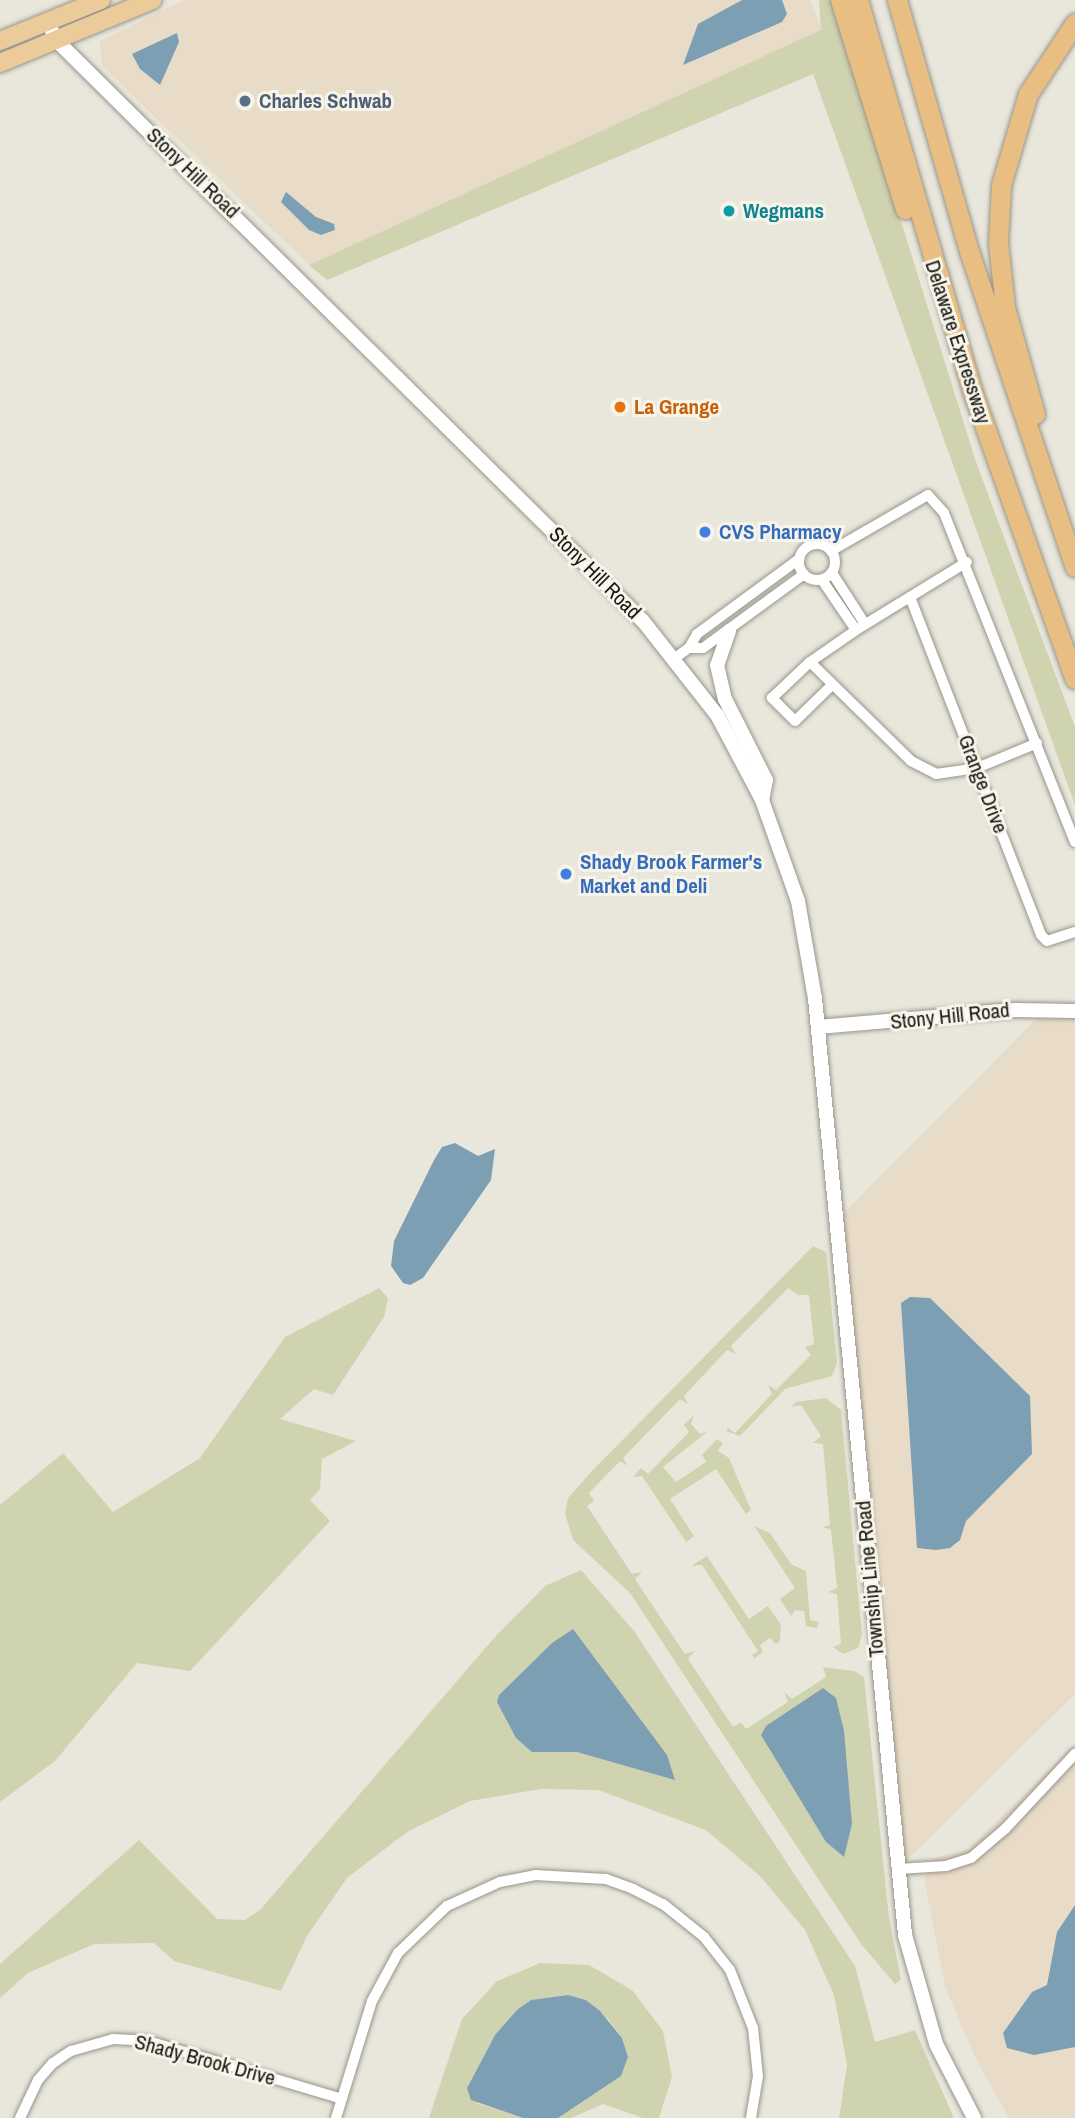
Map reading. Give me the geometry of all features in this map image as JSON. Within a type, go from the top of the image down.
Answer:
[{"type":"highway","points":[[0,41],[101,0]]},
{"type":"highway","points":[[0,63],[152,0]]},
{"type":"highway","points":[[840,0],[895,186],[942,293]]},
{"type":"highway","name":"Delaware Expressway","points":[[858,0],[942,293],[1075,679]]},
{"type":"highway","name":"Delaware Expressway","points":[[897,0],[969,250],[1075,567]]},
{"type":"highway","points":[[1075,23],[1042,70],[1018,122],[1001,185],[999,243],[1005,307],[1075,538]]},
{"type":"street","name":"Stony Hill Road","points":[[48,23],[57,41],[371,348],[675,658],[724,726],[762,800],[798,901],[818,1027],[1016,1010],[1075,1010]]},
{"type":"street","points":[[831,551],[929,495],[951,522],[1075,842]]},
{"type":"street","points":[[675,658],[689,648],[697,634],[799,559],[809,545],[821,544],[831,551],[835,562],[827,576]]},
{"type":"street","points":[[799,559],[804,574]]},
{"type":"street","points":[[831,686],[795,721],[772,698],[810,662],[861,627],[967,562]]},
{"type":"street","points":[[689,648],[703,648],[804,574],[827,576]]},
{"type":"street","points":[[827,576],[861,627]]},
{"type":"street","name":"Grange Drive","points":[[910,597],[1041,935],[1058,940],[1075,932]]},
{"type":"street","points":[[729,631],[717,665],[725,699],[766,780],[762,800]]},
{"type":"street","points":[[810,662],[831,686],[911,761],[936,774],[977,768],[1037,743]]},
{"type":"street","name":"Township Line Road","points":[[818,1027],[905,1935],[924,2011],[974,2118]]},
{"type":"street","points":[[898,1869],[946,1866],[971,1858],[1075,1754]]},
{"type":"street","points":[[337,2118],[382,1978],[419,1928],[447,1906],[500,1882],[571,1875],[606,1880],[663,1904],[718,1954],[742,1994],[756,2043],[757,2090],[751,2118]]},
{"type":"street","name":"Shady Brook Drive","points":[[20,2118],[38,2080],[53,2063],[71,2051],[113,2039],[148,2041],[342,2099]]},
{"type":"shaded area","points":[[184,0],[810,0],[822,30],[309,265],[102,66],[100,41]]},
{"type":"shaded area","points":[[1047,1008],[1075,1011],[1075,1694],[898,1869],[836,1221]]},
{"type":"shaded area","points":[[1075,1744],[1075,2118],[1009,2118],[976,2059],[945,1987],[924,1877],[934,1858],[969,1849]]},
{"type":"green space","points":[[819,0],[832,0],[976,462],[1075,727],[1075,805],[813,74],[327,280],[309,265],[821,30]]},
{"type":"green space","points":[[813,1246],[826,1252],[837,1363],[832,1376],[785,1389],[740,1436],[726,1431],[728,1428],[735,1433],[772,1394],[768,1385],[776,1390],[811,1355],[805,1347],[814,1344],[809,1295],[798,1295],[788,1288],[731,1346],[736,1354],[727,1350],[684,1396],[688,1404],[680,1399],[623,1458],[628,1466],[620,1461],[589,1493],[594,1501],[587,1506],[632,1574],[642,1572],[635,1579],[685,1654],[695,1651],[688,1659],[733,1727],[741,1722],[746,1729],[788,1702],[784,1692],[792,1699],[826,1677],[823,1667],[854,1671],[864,1677],[889,1918],[901,1980],[895,1984],[861,1944],[630,1593],[573,1540],[565,1514],[568,1498],[591,1472]]},
{"type":"green space","points":[[379,1288],[388,1298],[384,1317],[333,1395],[314,1389],[280,1419],[356,1441],[322,1459],[320,1489],[310,1500],[330,1521],[190,1671],[137,1663],[55,1761],[0,1802],[0,1505],[63,1453],[113,1512],[200,1458],[285,1337]]},
{"type":"green space","points":[[826,1398],[841,1410],[862,1635],[858,1648],[843,1654],[833,1647],[841,1644],[837,1594],[828,1592],[837,1588],[831,1530],[822,1527],[830,1525],[823,1444],[813,1443],[821,1436],[801,1405],[791,1407],[796,1402]]},
{"type":"green space","points":[[694,1415],[691,1424],[700,1434],[708,1431],[663,1467],[676,1482],[706,1462],[702,1455],[717,1439],[723,1443],[718,1451],[729,1458],[751,1510],[746,1514],[716,1469],[670,1499],[694,1536],[686,1542],[642,1476],[633,1477],[641,1468],[648,1474],[689,1432],[684,1425]]},
{"type":"green space","points":[[754,1526],[770,1533],[791,1564],[806,1571],[810,1620],[819,1622],[817,1628],[806,1626],[804,1611],[795,1610],[791,1616],[780,1599],[795,1588]]},
{"type":"green space","points":[[707,1556],[749,1619],[768,1606],[781,1625],[780,1641],[776,1644],[770,1638],[760,1645],[763,1652],[755,1658],[752,1655],[758,1651],[702,1565],[691,1566]]},
{"type":"green space","points":[[581,1570],[634,1631],[855,1966],[875,2042],[915,2030],[954,2118],[839,2118],[847,2065],[834,1995],[805,1930],[761,1877],[706,1830],[598,1790],[541,1789],[470,1801],[407,1832],[347,1878],[307,1936],[281,1991],[174,1961],[154,1943],[94,1944],[28,1973],[0,1998],[0,1964],[139,1840],[217,1919],[245,1920],[260,1910],[494,1638],[545,1586]]},
{"type":"green space","points":[[540,1963],[589,1965],[632,1990],[663,2031],[672,2077],[659,2118],[643,2118],[603,2104],[571,2118],[558,2118],[621,2076],[628,2057],[622,2038],[608,2019],[586,2000],[568,1995],[531,2000],[518,2009],[491,2042],[467,2088],[477,2103],[523,2118],[429,2118],[462,2019],[497,1981]]},
{"type":"water","points":[[742,0],[782,0],[787,14],[782,22],[683,65],[698,24]]},
{"type":"water","points":[[177,33],[179,42],[160,85],[140,69],[132,54]]},
{"type":"water","points":[[286,192],[316,217],[334,224],[335,230],[321,235],[309,230],[281,202]]},
{"type":"water","points":[[455,1143],[478,1156],[495,1149],[491,1180],[423,1278],[410,1285],[403,1283],[391,1266],[394,1241],[442,1147]]},
{"type":"water","points":[[910,1297],[930,1298],[1030,1396],[1032,1454],[966,1521],[960,1540],[950,1548],[936,1550],[917,1548],[901,1303]]},
{"type":"water","points":[[573,1629],[667,1755],[675,1780],[577,1752],[532,1752],[516,1738],[497,1702],[499,1695],[552,1643]]},
{"type":"water","points":[[823,1688],[836,1698],[844,1731],[852,1824],[844,1857],[826,1842],[761,1735],[766,1726]]},
{"type":"water","points":[[1075,1905],[1075,2047],[1034,2055],[1007,2048],[1003,2033],[1032,1992],[1047,1985],[1057,1932]]},
{"type":"water","points":[[568,1995],[586,2000],[600,2011],[622,2038],[628,2057],[621,2076],[558,2118],[523,2118],[471,2100],[467,2088],[495,2035],[518,2009],[531,2000]]},
{"type":"place","name":"Charles Schwab","points":[[245,101]]},
{"type":"place","name":"Wegmans","points":[[729,211]]},
{"type":"place","name":"La Grange","points":[[620,407]]},
{"type":"place","name":"CVS Pharmacy","points":[[705,532]]},
{"type":"place","name":"Shady Brook Farmer's Market and Deli","points":[[566,874]]}]
